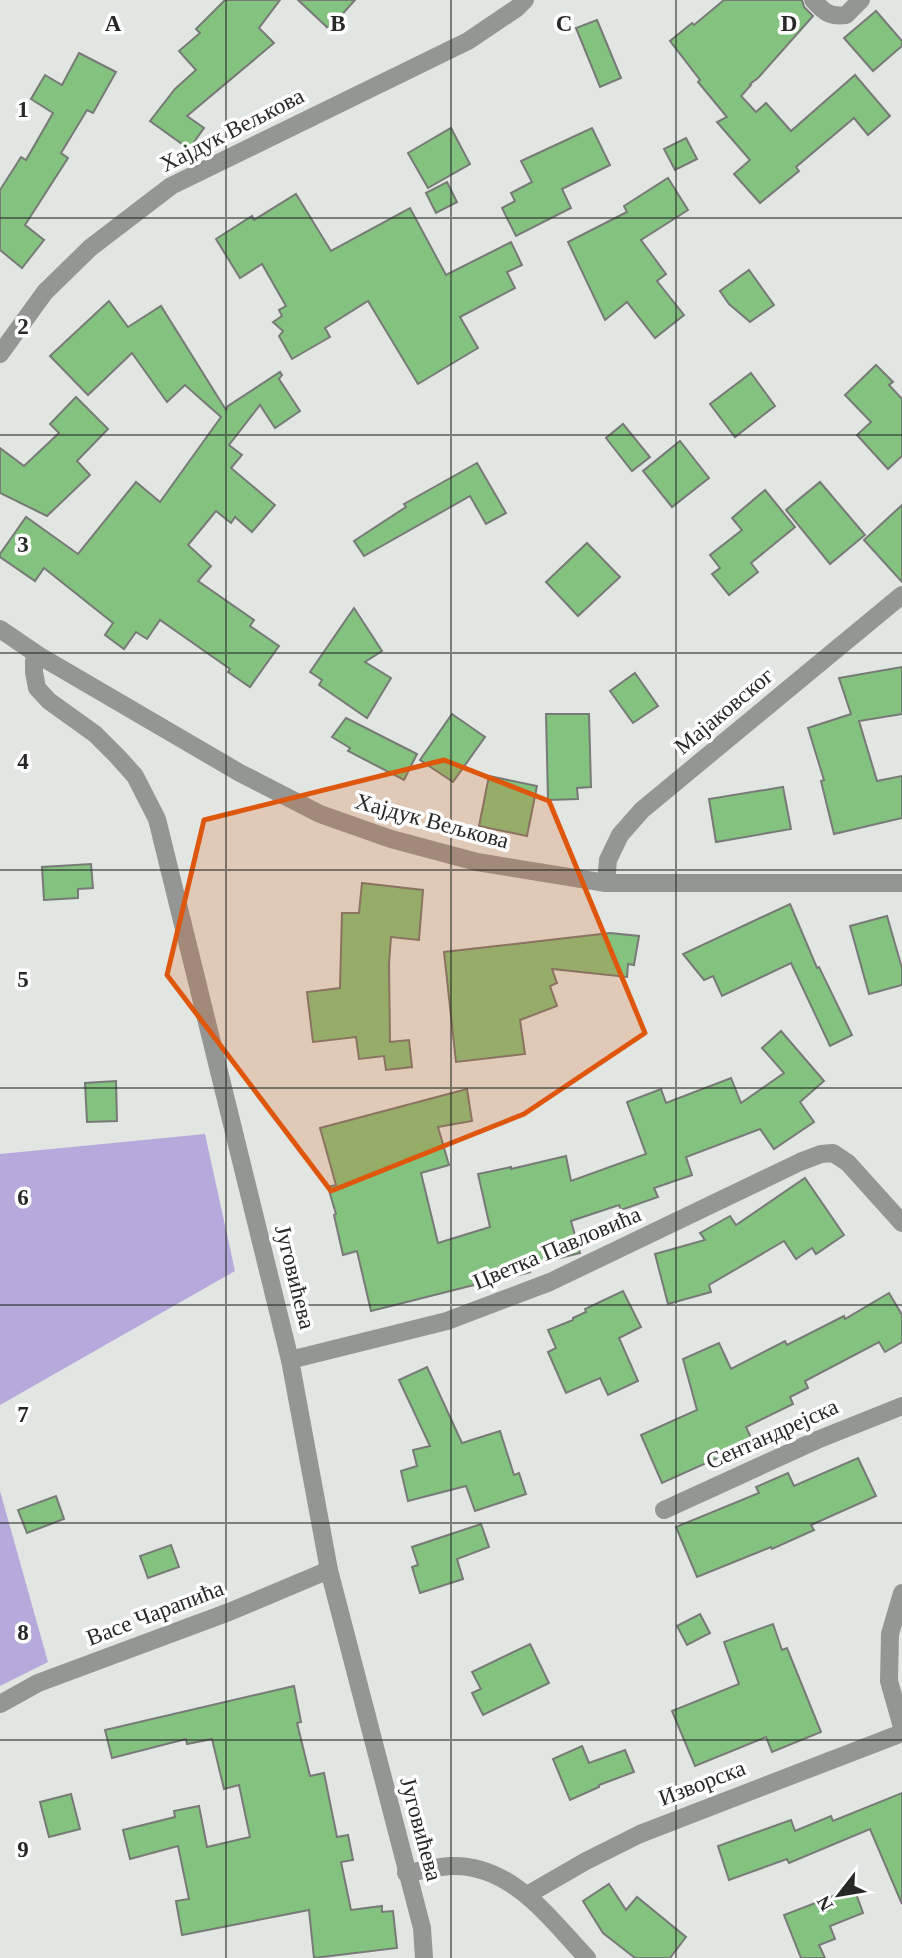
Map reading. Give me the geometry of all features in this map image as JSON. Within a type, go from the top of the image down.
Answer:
[{"type":"street","name":"Хајдук Вељкова","points":[[0,354],[45,292],[90,248],[171,186],[468,41],[525,0]]},
{"type":"street","points":[[813,0],[822,10],[835,16],[846,16],[861,0]]},
{"type":"street","name":"Мајаковског","points":[[606,883],[608,860],[620,835],[642,810],[902,595]]},
{"type":"street","name":"Хајдук Вељкова","points":[[0,629],[38,655],[240,773],[320,814],[391,839],[477,862],[606,883],[902,883]]},
{"type":"street","name":"Југовићева","points":[[38,655],[34,661],[33,672],[37,688],[49,701],[95,734],[118,757],[135,776],[157,819],[290,1360],[329,1570],[422,1928],[424,1958]]},
{"type":"street","name":"Цветка Павловића","points":[[290,1360],[447,1321],[537,1287],[821,1154],[833,1153],[848,1163],[902,1223]]},
{"type":"street","name":"Сентандрејска","points":[[664,1510],[817,1440],[902,1406]]},
{"type":"street","name":"Васе Чарапића","points":[[0,1704],[38,1683],[229,1612],[329,1570]]},
{"type":"street","points":[[902,1593],[890,1634],[889,1681],[902,1727]]},
{"type":"street","name":"Изворска","points":[[527,1895],[640,1834],[902,1733]]},
{"type":"street","points":[[406,1873],[452,1866],[481,1870],[500,1877],[527,1895],[587,1958]]},
{"type":"highlighted area","points":[[444,760],[549,801],[645,1033],[524,1114],[331,1191],[167,975],[204,820]]},
{"type":"shaded area","points":[[205,1134],[235,1271],[0,1405],[0,1154]]},
{"type":"shaded area","points":[[0,1491],[48,1662],[0,1686]]},
{"type":"building","points":[[225,0],[280,0],[259,28],[274,43],[187,116],[204,128],[189,149],[150,121],[175,89],[196,70],[179,51],[200,33],[196,29]]},
{"type":"building","points":[[298,0],[355,0],[329,29]]},
{"type":"building","points":[[724,0],[802,0],[804,7],[813,16],[741,96],[756,112],[766,103],[791,131],[855,75],[890,116],[868,135],[854,118],[796,167],[799,171],[760,203],[734,174],[750,160],[717,122],[727,117],[698,82],[700,80],[670,41]]},
{"type":"building","points":[[876,11],[902,41],[902,46],[873,71],[844,38]]},
{"type":"building","points":[[597,20],[621,78],[600,87],[576,28]]},
{"type":"building","points":[[79,53],[116,72],[93,113],[87,110],[61,153],[68,158],[25,225],[44,240],[22,268],[0,250],[0,190],[21,157],[26,160],[53,113],[31,99],[45,75],[62,85]]},
{"type":"building","points":[[451,128],[470,164],[428,188],[408,153]]},
{"type":"building","points":[[592,128],[610,165],[562,189],[571,208],[516,236],[502,208],[515,201],[511,193],[532,182],[521,161]]},
{"type":"building","points":[[686,138],[697,159],[675,170],[664,149]]},
{"type":"building","points":[[668,178],[688,210],[641,240],[666,274],[657,281],[684,315],[655,338],[627,302],[605,320],[568,242],[627,212],[624,206]]},
{"type":"building","points":[[447,182],[457,202],[436,213],[426,193]]},
{"type":"building","points":[[296,194],[331,251],[410,208],[446,275],[511,242],[522,265],[507,272],[515,288],[460,317],[478,348],[418,384],[368,301],[325,328],[330,337],[292,359],[279,336],[283,331],[273,322],[282,316],[279,310],[286,306],[262,264],[240,278],[216,239],[252,216],[254,220]]},
{"type":"building","points":[[749,270],[774,305],[750,322],[729,304],[720,291]]},
{"type":"building","points":[[109,301],[128,327],[161,306],[226,410],[228,406],[280,372],[282,375],[279,379],[300,411],[275,428],[260,405],[229,445],[242,455],[231,468],[275,505],[252,532],[235,517],[231,523],[216,511],[188,545],[211,566],[198,581],[254,620],[250,626],[279,646],[250,687],[228,672],[230,669],[160,620],[147,639],[136,632],[124,649],[105,635],[113,623],[44,568],[35,581],[0,557],[26,517],[78,554],[136,482],[160,502],[221,417],[185,385],[167,402],[132,353],[88,395],[50,356]]},
{"type":"building","points":[[876,365],[893,382],[889,385],[902,399],[902,456],[888,469],[857,435],[871,422],[845,395]]},
{"type":"building","points":[[751,373],[775,406],[735,437],[710,404]]},
{"type":"building","points":[[76,397],[108,429],[77,461],[90,475],[47,516],[0,493],[0,448],[24,466],[59,433],[50,424]]},
{"type":"building","points":[[623,424],[650,457],[632,471],[606,438]]},
{"type":"building","points":[[680,441],[709,478],[672,507],[643,471]]},
{"type":"building","points":[[477,463],[506,513],[486,524],[470,496],[364,556],[354,541],[406,507],[404,504]]},
{"type":"building","points":[[820,482],[865,535],[830,564],[786,510]]},
{"type":"building","points":[[765,490],[795,527],[751,563],[758,572],[729,595],[712,574],[720,568],[710,555],[742,530],[732,518]]},
{"type":"building","points":[[902,505],[902,582],[864,540]]},
{"type":"building","points":[[587,543],[620,577],[578,616],[546,582]]},
{"type":"building","points":[[354,608],[382,651],[365,662],[391,678],[367,718],[319,685],[322,680],[310,672]]},
{"type":"building","points":[[902,667],[902,714],[859,721],[877,781],[902,776],[902,818],[834,834],[821,781],[824,780],[808,728],[851,714],[839,678]]},
{"type":"building","points":[[635,673],[658,706],[633,723],[610,691]]},
{"type":"building","points":[[452,714],[485,737],[453,782],[420,760]]},
{"type":"building","points":[[546,714],[589,714],[591,787],[577,788],[578,799],[548,800]]},
{"type":"building","points":[[346,718],[417,754],[404,780],[348,751],[350,748],[332,737]]},
{"type":"building","points":[[489,776],[537,786],[527,836],[479,826]]},
{"type":"building","points":[[783,787],[791,829],[716,842],[709,799]]},
{"type":"building","points":[[91,864],[93,888],[78,889],[78,898],[44,900],[42,867]]},
{"type":"building","points":[[362,883],[423,890],[419,940],[391,937],[389,964],[390,1042],[409,1040],[412,1067],[386,1070],[384,1056],[359,1059],[356,1037],[313,1042],[307,992],[340,988],[342,913],[359,913]]},
{"type":"building","points":[[790,904],[817,968],[819,967],[852,1035],[830,1046],[791,963],[722,996],[713,976],[704,980],[683,954]]},
{"type":"building","points":[[887,916],[902,968],[902,985],[869,994],[850,926]]},
{"type":"building","points":[[610,933],[639,936],[634,965],[628,964],[627,977],[552,969],[557,983],[550,986],[557,1006],[520,1020],[525,1054],[456,1062],[444,952]]},
{"type":"building","points":[[781,1031],[824,1081],[800,1102],[814,1122],[774,1149],[760,1129],[686,1157],[692,1175],[654,1188],[658,1197],[621,1210],[619,1205],[571,1221],[580,1253],[528,1266],[530,1272],[479,1287],[478,1284],[371,1311],[357,1251],[343,1255],[328,1187],[336,1185],[320,1128],[467,1089],[472,1121],[438,1127],[449,1165],[421,1173],[438,1243],[490,1227],[478,1174],[566,1156],[571,1181],[646,1154],[627,1102],[661,1089],[666,1103],[731,1078],[741,1103],[784,1073],[762,1048]]},
{"type":"building","points":[[116,1081],[117,1121],[87,1122],[85,1083]]},
{"type":"building","points":[[805,1178],[844,1235],[816,1254],[812,1248],[796,1259],[784,1241],[709,1285],[711,1292],[668,1304],[655,1254],[705,1240],[700,1233],[730,1216],[736,1225]]},
{"type":"building","points":[[623,1291],[641,1327],[619,1338],[638,1381],[608,1395],[600,1378],[566,1393],[548,1352],[556,1348],[548,1330],[573,1320],[586,1312],[585,1309]]},
{"type":"building","points":[[889,1293],[902,1315],[902,1342],[885,1352],[879,1342],[805,1381],[808,1388],[790,1397],[793,1404],[746,1427],[753,1442],[662,1483],[641,1435],[697,1410],[683,1359],[719,1343],[731,1369],[785,1341],[787,1345],[844,1316],[845,1319]]},
{"type":"building","points":[[427,1367],[462,1443],[500,1431],[514,1475],[519,1473],[526,1494],[475,1511],[466,1486],[408,1501],[401,1471],[417,1466],[413,1450],[430,1446],[399,1380]]},
{"type":"building","points":[[858,1458],[876,1496],[811,1525],[814,1530],[697,1577],[676,1527],[759,1493],[756,1487],[788,1473],[794,1486]]},
{"type":"building","points":[[56,1496],[64,1519],[27,1533],[18,1510]]},
{"type":"building","points":[[481,1524],[489,1547],[457,1559],[463,1579],[420,1593],[412,1567],[418,1565],[412,1547]]},
{"type":"building","points":[[171,1545],[179,1567],[148,1578],[140,1556]]},
{"type":"building","points":[[700,1614],[710,1633],[687,1645],[677,1626]]},
{"type":"building","points":[[773,1624],[782,1650],[787,1648],[821,1732],[772,1752],[766,1737],[695,1766],[672,1711],[739,1684],[724,1642]]},
{"type":"building","points":[[530,1644],[549,1683],[483,1715],[472,1693],[481,1689],[472,1672]]},
{"type":"building","points":[[294,1686],[301,1722],[297,1723],[310,1776],[324,1773],[337,1837],[348,1835],[353,1860],[341,1862],[351,1910],[382,1906],[382,1912],[393,1911],[397,1948],[314,1958],[309,1910],[182,1935],[176,1901],[189,1899],[178,1846],[130,1859],[123,1830],[175,1817],[174,1811],[199,1806],[207,1847],[250,1837],[239,1785],[224,1789],[212,1739],[187,1744],[186,1739],[112,1758],[105,1730]]},
{"type":"building","points":[[582,1746],[589,1763],[625,1750],[634,1772],[599,1785],[570,1800],[553,1759]]},
{"type":"building","points":[[902,1793],[902,1904],[870,1829],[789,1863],[787,1859],[729,1880],[718,1846],[791,1820],[795,1831],[831,1816],[833,1821]]},
{"type":"building","points":[[71,1794],[80,1829],[49,1837],[40,1802]]},
{"type":"building","points":[[609,1884],[626,1910],[637,1897],[686,1937],[670,1958],[635,1958],[603,1933],[583,1901]]},
{"type":"building","points":[[854,1888],[863,1913],[830,1926],[835,1939],[819,1945],[825,1958],[801,1958],[784,1915]]}]
